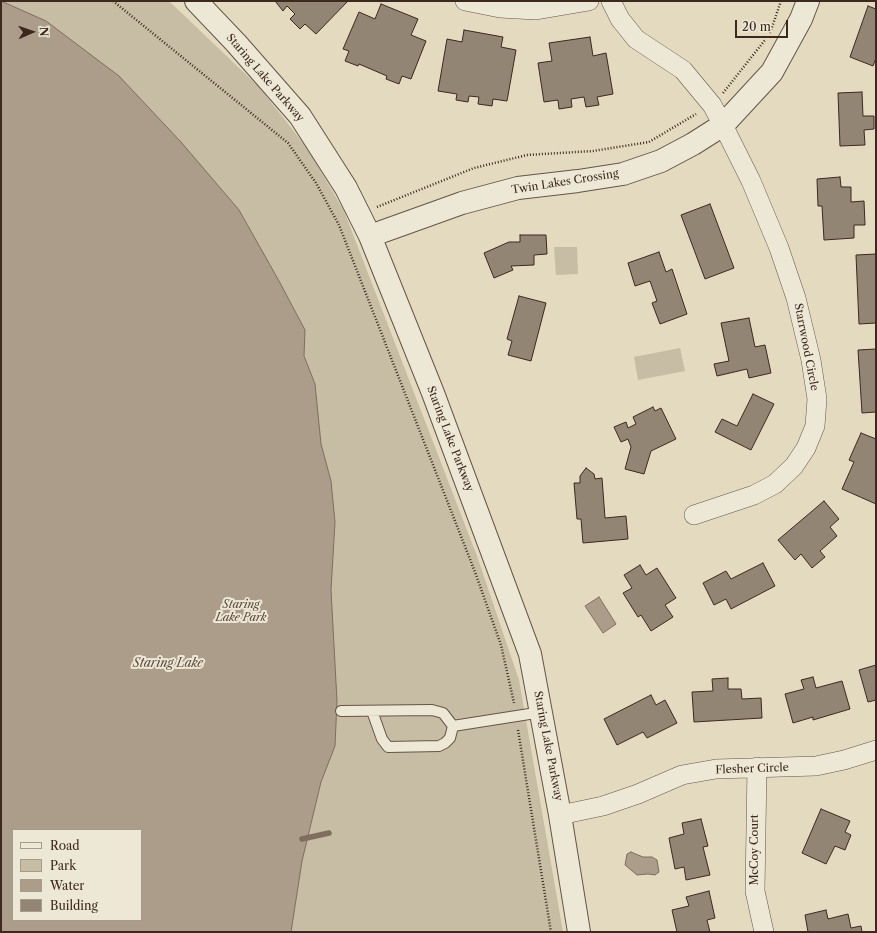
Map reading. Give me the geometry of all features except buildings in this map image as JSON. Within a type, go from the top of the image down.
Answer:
[{"type":"street","name":"Staring Lake Parkway","points":[[196,1],[236,43],[300,116],[346,188],[370,236],[435,400],[530,654],[560,814],[579,932]]},
{"type":"street","points":[[465,1],[500,8],[536,10],[589,1]]},
{"type":"street","name":"Starrwood Circle","points":[[611,1],[620,19],[636,39],[683,70],[712,105],[764,211],[779,248],[796,298],[811,360],[817,399],[815,426],[806,448],[794,466],[775,484],[754,495],[694,515]]},
{"type":"street","name":"Twin Lakes Crossing","points":[[370,236],[462,203],[518,188],[623,174],[661,161],[693,144],[723,125],[772,72],[801,19],[808,1]]},
{"type":"street","name":"Flesher Circle","points":[[560,814],[603,806],[638,794],[682,775],[716,769],[816,766],[844,760],[876,750]]},
{"type":"street","name":"McCoy Court","points":[[757,767],[755,891],[764,932]]},
{"type":"lane","points":[[341,711],[432,710],[443,713],[448,718],[453,726],[450,738],[445,744],[438,746],[388,747],[382,739],[372,711]]},
{"type":"lane","points":[[453,726],[542,712]]},
{"type":"path","points":[[113,1],[288,143],[316,183],[339,225],[475,572],[501,645],[512,686],[551,932]]},
{"type":"path","points":[[339,225],[409,193],[474,168],[527,155],[593,151],[649,142],[712,105],[768,37],[781,1]]},
{"type":"green space","name":"Staring Lake","points":[[1,1],[169,1],[259,87],[307,148],[344,211],[477,556],[519,680],[563,932],[1,932]]},
{"type":"green space","points":[[554,247],[577,247],[578,274],[556,275]]},
{"type":"green space","points":[[680,348],[685,371],[638,380],[634,357]]},
{"type":"water","name":"Staring Lake","points":[[1,1],[46,21],[119,76],[181,142],[239,210],[305,330],[304,356],[315,384],[321,444],[331,481],[335,522],[331,590],[337,701],[335,746],[321,782],[302,861],[291,932],[1,932]]},
{"type":"water","points":[[599,597],[616,624],[603,633],[585,606]]},
{"type":"water","points":[[631,852],[643,857],[652,857],[657,860],[659,872],[655,875],[637,875],[625,865],[627,854]]},
{"type":"waterway","points":[[302,839],[329,833]]},
{"type":"park label","name":"Staring Lake Park","points":[[241,611]]}]
